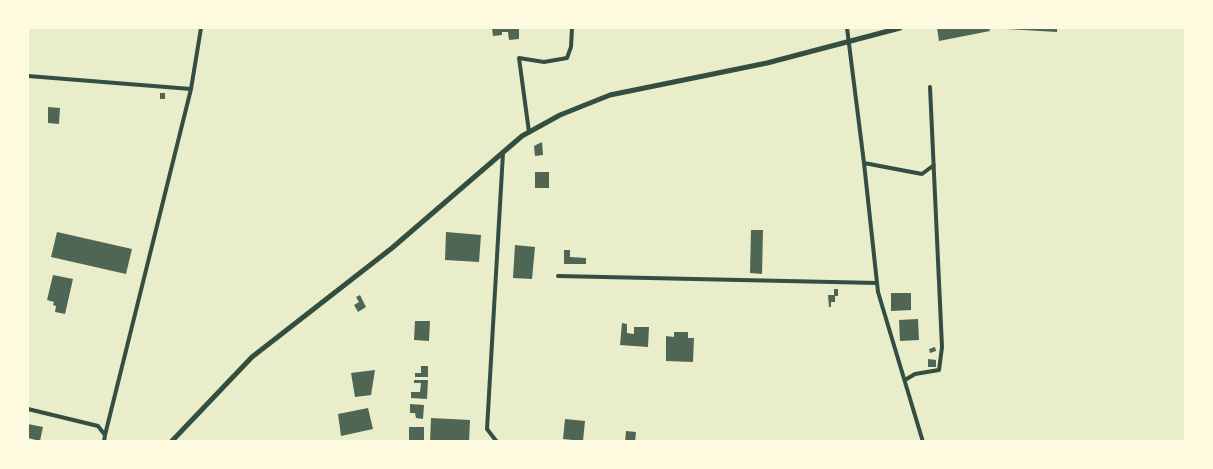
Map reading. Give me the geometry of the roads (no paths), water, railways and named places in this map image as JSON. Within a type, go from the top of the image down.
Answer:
[{"type":"street","points":[[104,442],[191,88],[202,28]]},
{"type":"street","points":[[529,132],[519,58],[544,62],[567,58],[571,47],[572,28]]},
{"type":"street","points":[[847,28],[878,292],[924,442]]},
{"type":"street","points":[[172,442],[252,357],[392,248],[503,152],[529,132],[560,115],[610,95],[766,63],[900,28]]},
{"type":"street","points":[[28,76],[191,88]]},
{"type":"street","points":[[905,380],[915,374],[940,370],[942,347],[930,87]]},
{"type":"street","points":[[497,442],[488,429],[503,152]]},
{"type":"street","points":[[864,163],[922,174],[934,165]]},
{"type":"street","points":[[558,276],[877,283]]},
{"type":"street","points":[[28,409],[98,426],[105,435]]}]
